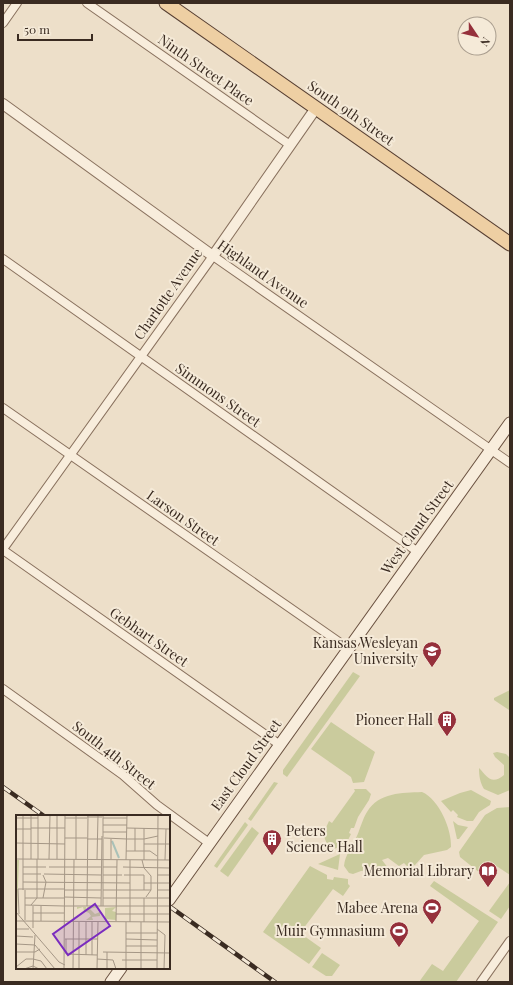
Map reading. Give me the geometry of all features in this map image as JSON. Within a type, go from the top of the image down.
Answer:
[{"type":"main road","name":"South 9th Street","points":[[167,5],[510,244]]},
{"type":"main road","name":"West Cloud Street","points":[[349,649],[510,423]]},
{"type":"main road","name":"East Cloud Street","points":[[170,899],[349,649]]},
{"type":"main road","points":[[111,982],[120,969]]},
{"type":"street","points":[[3,23],[17,3]]},
{"type":"street","name":"Ninth Street Place","points":[[87,3],[290,145]]},
{"type":"street","name":"Highland Avenue","points":[[3,104],[212,256],[510,463]]},
{"type":"street","name":"Charlotte Avenue","points":[[3,549],[71,456],[316,108]]},
{"type":"street","name":"Simmons Street","points":[[3,259],[418,552]]},
{"type":"street","name":"Larson Street","points":[[3,408],[349,649]]},
{"type":"street","name":"Gebhart Street","points":[[3,549],[280,745]]},
{"type":"street","name":"South 4th Street","points":[[3,689],[123,775],[156,805],[170,815]]},
{"type":"street","name":"South 4th Street","points":[[170,815],[209,843]]},
{"type":"street","points":[[481,982],[510,941]]},
{"type":"green space","points":[[353,672],[360,676],[287,777],[283,774],[283,770]]},
{"type":"green space","points":[[510,690],[509,710],[494,700],[494,698]]},
{"type":"green space","points":[[331,722],[375,752],[364,782],[353,783],[351,777],[311,749]]},
{"type":"green space","points":[[497,752],[506,754],[510,758],[510,790],[498,795],[484,789],[479,771],[479,768],[492,780],[496,780],[504,775],[504,765],[495,757],[493,753]]},
{"type":"green space","points":[[274,782],[278,783],[251,821],[248,819]]},
{"type":"green space","points":[[354,789],[366,789],[371,794],[369,800],[358,817],[354,828],[351,828],[349,833],[351,834],[346,844],[334,849],[327,844],[323,834],[329,821],[332,823],[355,791]]},
{"type":"green space","points":[[471,790],[491,801],[490,805],[479,812],[473,821],[467,821],[457,817],[458,815],[453,810],[451,812],[441,801],[460,793]]},
{"type":"green space","points":[[422,792],[434,801],[439,808],[447,824],[451,847],[447,850],[424,855],[415,865],[412,866],[411,870],[404,863],[399,866],[388,858],[382,860],[388,868],[361,871],[353,874],[349,873],[344,866],[346,858],[365,815],[372,805],[384,797],[399,793]]},
{"type":"green space","points":[[510,807],[510,875],[489,861],[480,873],[460,857],[459,852],[485,815],[497,808]]},
{"type":"green space","points":[[453,821],[458,825],[468,827],[459,839],[457,839]]},
{"type":"green space","points":[[245,822],[248,825],[217,868],[214,866]]},
{"type":"green space","points":[[252,827],[259,833],[228,877],[220,871]]},
{"type":"green space","points":[[340,854],[338,870],[318,864]]},
{"type":"green space","points":[[310,866],[327,875],[327,879],[333,880],[334,877],[348,879],[348,884],[350,886],[343,896],[333,889],[300,933],[321,948],[309,964],[263,932]]},
{"type":"green space","points":[[434,881],[498,922],[456,982],[419,982],[432,964],[443,971],[479,921],[430,886]]},
{"type":"green space","points":[[510,882],[510,906],[501,919],[489,911]]},
{"type":"green space","points":[[322,953],[340,965],[332,976],[326,976],[312,967]]},
{"type":"railway","points":[[3,787],[43,815]]},
{"type":"railway","points":[[170,907],[275,982]]},
{"type":"place","name":"Kansas Wesleyan University","points":[[432,668]]},
{"type":"place","name":"Pioneer Hall","points":[[447,737]]},
{"type":"place","name":"Peters Science Hall","points":[[272,856]]},
{"type":"place","name":"Memorial Library","points":[[488,888]]},
{"type":"place","name":"Mabee Arena","points":[[432,925]]},
{"type":"place","name":"Muir Gymnasium","points":[[399,948]]}]
